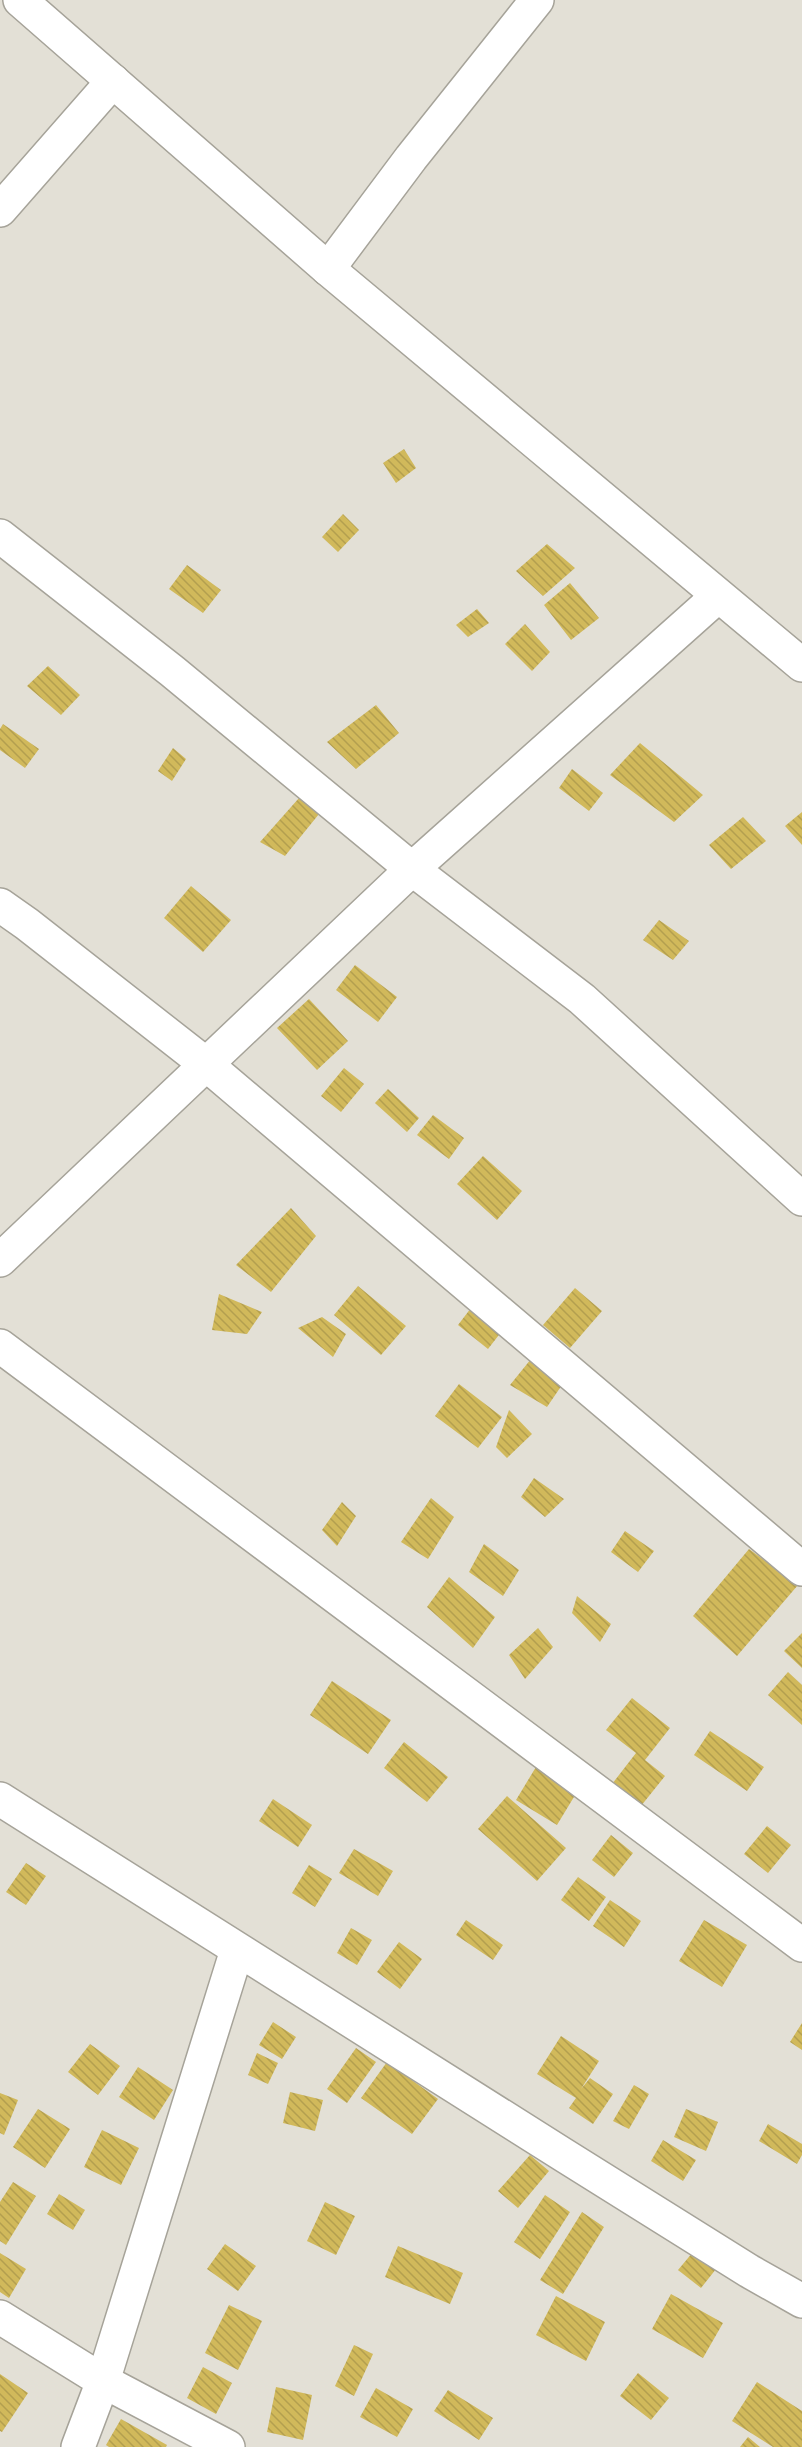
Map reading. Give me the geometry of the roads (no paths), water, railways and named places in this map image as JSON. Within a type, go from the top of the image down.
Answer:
[{"type":"street","points":[[20,0],[328,269],[802,665]]},
{"type":"street","points":[[328,269],[411,158],[537,0]]},
{"type":"street","points":[[0,210],[113,81]]},
{"type":"street","points":[[0,536],[172,671],[412,869],[582,999],[802,1199]]},
{"type":"street","points":[[0,1260],[412,869],[718,596]]},
{"type":"street","points":[[0,905],[207,1065],[802,1569]]},
{"type":"street","points":[[0,1346],[802,1944]]},
{"type":"street","points":[[0,1799],[749,2271],[802,2301]]},
{"type":"street","points":[[78,2447],[103,2381],[237,1950]]},
{"type":"street","points":[[0,2317],[103,2381],[228,2447]]}]
